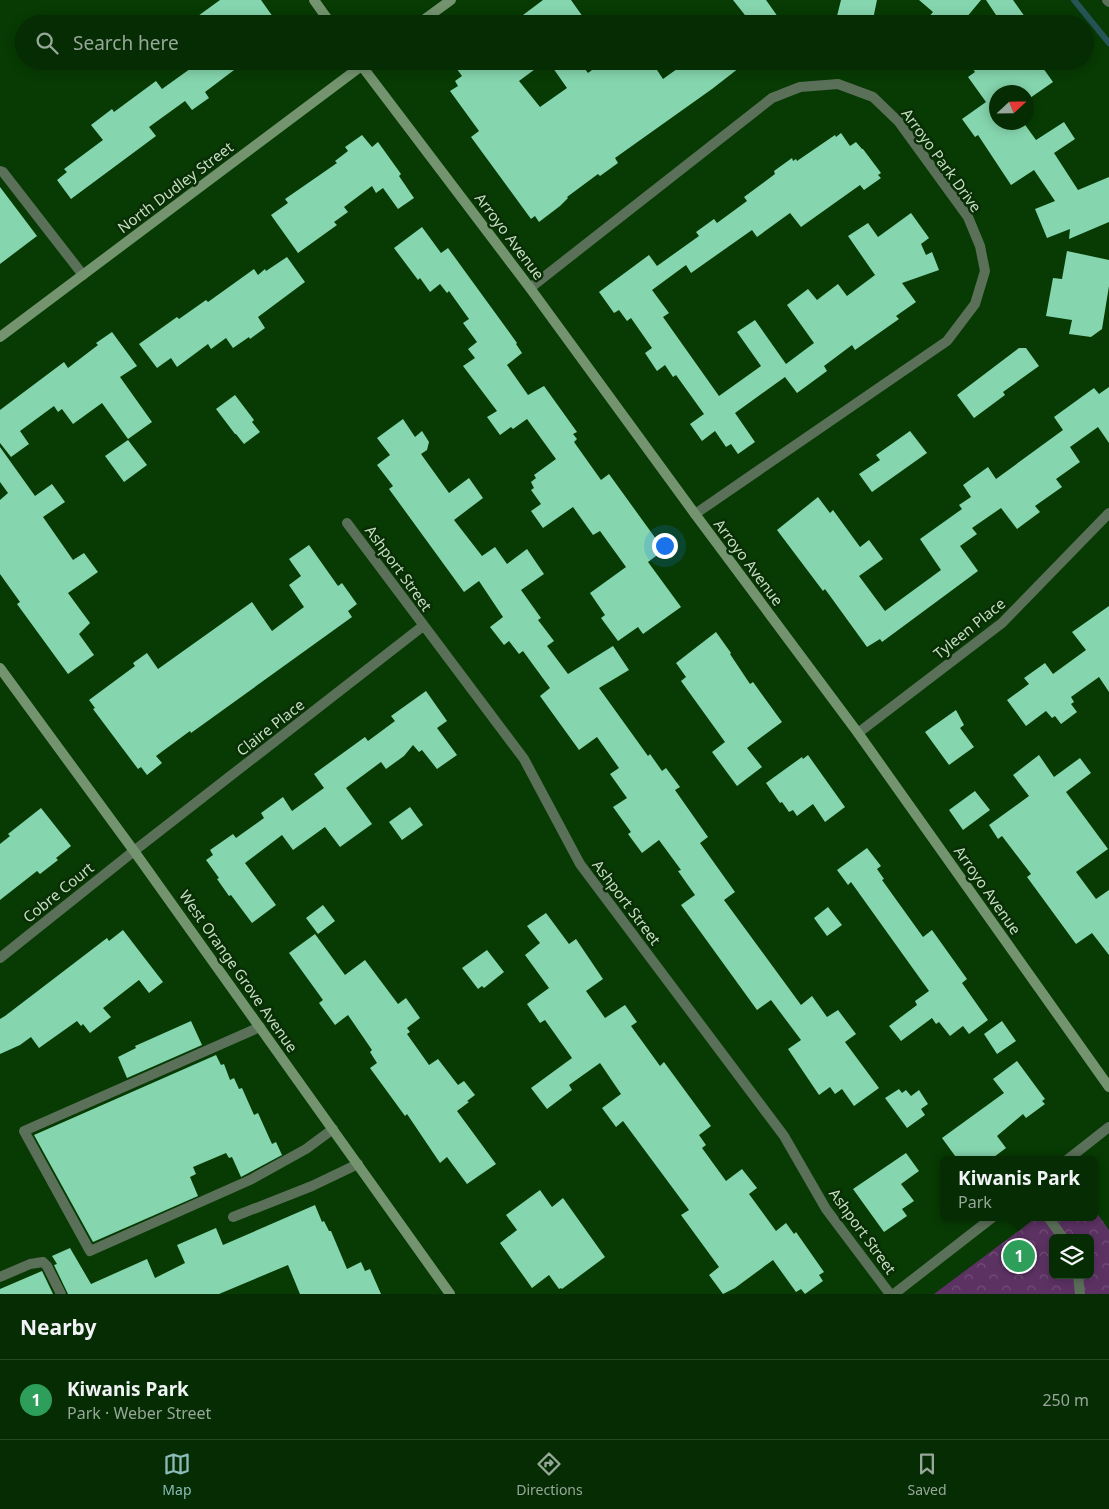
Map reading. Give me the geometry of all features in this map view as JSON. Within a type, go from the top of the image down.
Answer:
[{"type":"street","points":[[314,0],[325,15]]},
{"type":"street","points":[[430,15],[451,0]]},
{"type":"street","name":"North Dudley Street","points":[[0,338],[353,70]]},
{"type":"street","name":"Arroyo Avenue","points":[[367,70],[530,288],[694,514],[858,733],[1109,1087]]},
{"type":"street","name":"Arroyo Park Drive","points":[[530,288],[772,98],[800,87],[838,84],[873,97],[899,122],[968,217],[980,246],[985,271],[975,304],[947,341],[694,514]]},
{"type":"street","points":[[0,171],[3,172],[82,275]]},
{"type":"street","name":"Tyleen Place","points":[[858,733],[1002,623],[1109,513]]},
{"type":"street","name":"Ashport Street","points":[[348,523],[524,759],[580,864],[784,1136],[826,1208],[890,1294]]},
{"type":"street","name":"Claire Place","points":[[134,850],[423,626]]},
{"type":"street","name":"West Orange Grove Avenue","points":[[0,668],[134,850],[450,1294]]},
{"type":"street","name":"Cobre Court","points":[[0,958],[134,850]]},
{"type":"street","points":[[260,1027],[24,1131],[90,1251],[250,1180],[306,1149],[333,1130]]},
{"type":"street","points":[[1072,1156],[1109,1127]]},
{"type":"street","points":[[233,1217],[312,1186],[358,1164]]},
{"type":"street","points":[[894,1294],[988,1221]]},
{"type":"street","points":[[1051,1221],[1060,1234]]},
{"type":"street","points":[[0,1277],[30,1264],[43,1262],[61,1294]]},
{"type":"street","points":[[1078,1279],[1080,1294]]},
{"type":"green space","points":[[1098,1215],[1109,1230],[1109,1294],[934,1294],[1032,1221],[1098,1221]]},
{"type":"building","points":[[220,0],[261,0],[272,15],[199,15]]},
{"type":"building","points":[[543,0],[571,0],[582,15],[523,15]]},
{"type":"building","points":[[733,0],[766,0],[777,15],[745,15]]},
{"type":"building","points":[[841,0],[877,0],[874,15],[837,15]]},
{"type":"building","points":[[919,0],[981,0],[968,15],[930,15],[933,12]]},
{"type":"building","points":[[986,0],[1013,0],[1024,15],[996,15]]},
{"type":"building","points":[[188,70],[234,70],[205,92],[209,98],[192,110],[185,101],[149,127],[156,136],[71,199],[57,180],[67,172],[64,169],[103,140],[91,125],[112,109],[114,112],[156,81],[162,89]]},
{"type":"building","points":[[458,70],[534,70],[519,81],[540,107],[567,88],[554,70],[586,70],[588,73],[592,70],[657,70],[663,79],[676,70],[736,70],[615,158],[618,163],[600,176],[598,174],[567,197],[560,206],[539,222],[535,216],[531,219],[471,137],[479,131],[450,91],[458,86],[455,81],[462,76]]},
{"type":"building","points":[[974,70],[1044,70],[1053,82],[1034,95],[1034,85],[989,85],[989,130],[1029,130],[1036,140],[1064,122],[1075,139],[1054,153],[1078,190],[1109,177],[1109,222],[1069,239],[1070,229],[1047,238],[1035,209],[1055,201],[1034,170],[1011,185],[978,135],[975,137],[962,119],[986,102],[968,77],[975,72]]},
{"type":"building","points":[[841,133],[850,146],[856,142],[863,149],[881,173],[878,175],[881,178],[864,190],[860,185],[801,227],[790,213],[757,237],[752,230],[691,273],[686,265],[652,290],[669,313],[663,317],[719,396],[761,366],[737,332],[755,320],[786,364],[814,343],[787,305],[808,289],[817,300],[838,284],[847,296],[875,275],[848,236],[868,223],[878,237],[911,213],[929,238],[921,244],[926,255],[932,252],[939,270],[902,283],[916,302],[896,316],[899,319],[855,350],[852,345],[824,366],[827,371],[797,393],[785,377],[735,413],[755,442],[738,454],[731,444],[726,447],[715,431],[702,441],[690,424],[704,414],[676,375],[673,377],[665,365],[657,371],[645,353],[652,348],[631,318],[627,321],[619,310],[614,313],[599,292],[649,255],[657,266],[699,236],[696,232],[714,219],[717,223],[747,201],[744,197],[775,174],[774,171],[792,158],[793,161],[796,159],[797,161],[835,135],[836,137]]},
{"type":"building","points":[[362,135],[372,147],[378,142],[401,174],[399,176],[414,198],[398,209],[383,188],[376,193],[372,186],[344,207],[348,212],[334,222],[337,225],[298,253],[271,215],[288,203],[285,199],[337,163],[335,161],[348,151],[345,147]]},
{"type":"building","points":[[0,187],[37,236],[0,264]]},
{"type":"building","points":[[422,227],[441,253],[448,248],[517,343],[522,353],[507,365],[528,395],[544,386],[577,432],[573,434],[577,439],[574,442],[601,480],[609,474],[664,550],[648,562],[681,607],[643,634],[638,627],[618,641],[601,618],[605,615],[590,593],[626,567],[600,531],[593,535],[573,507],[543,528],[531,511],[541,504],[531,490],[534,488],[531,482],[536,478],[534,475],[556,459],[527,419],[500,435],[487,417],[497,411],[463,366],[475,358],[468,349],[477,342],[463,323],[469,319],[449,291],[447,293],[440,284],[430,292],[420,278],[418,280],[394,248]]},
{"type":"building","points":[[1067,251],[1109,260],[1109,286],[1102,329],[1091,337],[1069,334],[1072,320],[1046,316],[1053,278],[1062,279]]},
{"type":"building","points":[[287,257],[305,282],[258,317],[265,328],[250,339],[249,337],[233,348],[226,338],[211,349],[208,344],[177,367],[171,358],[157,368],[139,344],[177,317],[179,319],[206,300],[208,302],[254,269],[258,275]]},
{"type":"building","points":[[112,332],[137,366],[120,377],[152,422],[128,439],[102,403],[73,424],[62,409],[58,412],[54,406],[20,431],[29,444],[11,457],[0,443],[0,410],[64,362],[68,368],[98,345],[96,343]]},
{"type":"building","points":[[1019,348],[1026,348],[1039,366],[1003,392],[1005,395],[974,418],[957,395]]},
{"type":"building","points":[[1109,387],[1109,443],[1098,427],[1070,447],[1080,462],[1056,479],[1062,487],[1035,506],[1040,512],[1017,529],[1001,508],[972,528],[977,534],[960,546],[978,571],[882,642],[880,639],[867,647],[825,589],[823,591],[777,530],[818,497],[830,513],[833,510],[860,547],[869,540],[883,559],[859,576],[885,611],[941,570],[920,539],[962,509],[959,505],[971,497],[963,485],[988,467],[996,479],[1063,430],[1054,417],[1094,388],[1099,394]]},
{"type":"building","points":[[235,395],[254,420],[252,422],[260,432],[244,444],[216,409]]},
{"type":"building","points":[[403,419],[415,437],[422,431],[429,442],[427,450],[421,454],[449,493],[469,478],[483,498],[454,520],[482,556],[495,547],[507,564],[527,549],[544,574],[521,590],[541,618],[538,620],[554,641],[547,646],[568,674],[613,646],[629,670],[599,688],[648,756],[650,754],[662,771],[666,768],[680,787],[675,790],[708,837],[700,843],[735,892],[724,900],[801,1005],[812,996],[827,1017],[838,1010],[856,1034],[845,1042],[879,1088],[854,1106],[842,1089],[835,1094],[830,1087],[819,1095],[788,1049],[801,1040],[771,1000],[757,1010],[681,905],[695,895],[678,871],[681,870],[659,840],[642,853],[628,834],[631,832],[613,807],[627,798],[610,774],[619,768],[597,737],[579,750],[540,696],[550,688],[523,651],[519,654],[509,641],[504,645],[490,627],[503,617],[479,581],[464,592],[389,489],[393,486],[377,465],[390,455],[377,438]]},
{"type":"building","points":[[910,431],[927,453],[872,492],[859,474],[880,460],[876,455]]},
{"type":"building","points":[[128,440],[147,465],[124,482],[105,456]]},
{"type":"building","points":[[0,447],[35,496],[52,484],[65,502],[43,517],[73,560],[84,553],[98,572],[68,593],[90,623],[79,634],[94,655],[68,674],[17,604],[20,602],[0,574],[0,500],[8,493],[0,482]]},
{"type":"building","points":[[309,545],[338,586],[342,583],[357,604],[348,611],[352,617],[156,756],[162,763],[147,775],[141,767],[138,769],[93,709],[95,708],[89,700],[135,666],[133,663],[147,653],[158,669],[252,602],[272,631],[304,607],[289,585],[301,576],[289,559]]},
{"type":"building","points":[[1109,606],[1109,692],[1099,677],[1071,697],[1074,702],[1071,704],[1077,712],[1061,724],[1055,716],[1052,718],[1046,711],[1026,726],[1007,700],[1029,684],[1024,678],[1045,663],[1053,674],[1086,650],[1072,632]]},
{"type":"building","points":[[716,632],[750,684],[753,682],[782,722],[747,748],[762,767],[737,786],[712,752],[725,742],[681,681],[686,677],[676,663]]},
{"type":"building","points":[[426,691],[447,721],[437,728],[457,755],[437,769],[422,750],[419,752],[413,745],[404,756],[386,769],[381,762],[346,788],[372,824],[340,847],[325,827],[293,850],[282,835],[245,863],[276,905],[252,923],[231,895],[229,896],[206,860],[213,855],[210,850],[233,834],[236,838],[264,818],[261,813],[283,797],[292,811],[324,788],[314,774],[365,737],[368,741],[395,721],[391,716]]},
{"type":"building","points":[[956,710],[964,725],[960,728],[974,747],[949,765],[925,732]]},
{"type":"building","points":[[808,755],[845,807],[825,822],[813,804],[797,816],[793,810],[789,812],[766,783],[802,757],[803,759]]},
{"type":"building","points":[[1039,755],[1054,777],[1080,758],[1091,773],[1066,792],[1108,849],[1076,872],[1096,899],[1109,890],[1109,955],[1092,933],[1076,944],[1027,877],[1031,874],[1002,836],[998,839],[989,825],[1029,796],[1013,775]]},
{"type":"building","points":[[975,791],[990,810],[963,830],[949,810]]},
{"type":"building","points":[[410,807],[423,825],[402,840],[389,822]]},
{"type":"building","points":[[41,808],[71,846],[56,858],[58,860],[40,874],[37,871],[0,900],[0,844],[10,836],[8,834]]},
{"type":"building","points":[[867,848],[881,866],[877,869],[884,879],[882,880],[923,937],[932,930],[967,979],[962,983],[988,1020],[969,1034],[963,1026],[950,1036],[939,1022],[936,1024],[932,1018],[901,1041],[889,1026],[917,1005],[915,1001],[929,991],[851,882],[848,885],[837,870]]},
{"type":"building","points":[[323,905],[335,921],[318,934],[306,918]]},
{"type":"building","points":[[828,907],[842,925],[827,936],[814,918]]},
{"type":"building","points":[[546,913],[569,944],[576,939],[603,979],[586,991],[605,1018],[625,1005],[637,1022],[631,1026],[660,1066],[664,1062],[711,1126],[699,1135],[706,1145],[702,1148],[726,1181],[742,1169],[757,1188],[749,1194],[776,1231],[786,1223],[794,1234],[796,1232],[824,1272],[819,1275],[823,1281],[805,1294],[801,1289],[796,1292],[773,1260],[735,1288],[723,1294],[709,1275],[719,1267],[681,1215],[689,1210],[623,1121],[616,1127],[602,1108],[621,1094],[600,1063],[569,1085],[572,1090],[547,1109],[531,1088],[572,1058],[545,1020],[540,1023],[527,1004],[549,988],[525,955],[540,943],[527,926]]},
{"type":"building","points":[[123,930],[163,982],[149,993],[139,980],[103,1008],[111,1017],[90,1033],[83,1024],[81,1026],[77,1021],[39,1048],[31,1037],[20,1045],[0,1054],[0,1019],[107,938],[109,941]]},
{"type":"building","points":[[315,934],[345,975],[365,960],[398,1004],[406,998],[420,1018],[407,1028],[410,1032],[407,1034],[429,1065],[438,1059],[458,1085],[464,1081],[475,1095],[457,1111],[496,1164],[467,1184],[447,1157],[440,1163],[407,1114],[405,1116],[370,1068],[377,1063],[370,1052],[372,1050],[348,1015],[335,1025],[319,1003],[323,1000],[289,953]]},
{"type":"building","points":[[487,950],[504,972],[484,988],[482,986],[478,989],[462,968]]},
{"type":"building","points":[[191,1021],[202,1045],[127,1078],[118,1057],[136,1048],[135,1046]]},
{"type":"building","points":[[1002,1021],[1016,1041],[997,1054],[984,1034]]},
{"type":"building","points":[[216,1055],[221,1065],[224,1064],[230,1080],[234,1078],[239,1089],[242,1088],[254,1115],[258,1113],[272,1144],[276,1142],[282,1155],[241,1177],[232,1157],[229,1158],[226,1153],[193,1167],[196,1174],[190,1177],[198,1196],[93,1242],[34,1135]]},
{"type":"building","points":[[1017,1061],[1045,1099],[1042,1101],[1045,1104],[1026,1118],[1023,1114],[997,1136],[1006,1148],[995,1156],[955,1156],[942,1138],[1004,1093],[993,1079]]},
{"type":"building","points":[[899,1089],[902,1093],[906,1090],[911,1096],[919,1090],[928,1104],[921,1109],[925,1115],[907,1128],[885,1098]]},
{"type":"building","points":[[906,1153],[919,1171],[901,1184],[914,1201],[902,1209],[907,1216],[884,1232],[853,1189]]},
{"type":"building","points":[[540,1190],[552,1207],[563,1198],[605,1257],[562,1289],[559,1289],[549,1275],[532,1288],[500,1243],[517,1230],[506,1215]]},
{"type":"building","points":[[315,1205],[322,1222],[324,1221],[329,1231],[331,1231],[347,1269],[361,1262],[365,1271],[370,1269],[381,1294],[300,1294],[288,1265],[219,1294],[68,1294],[54,1265],[57,1264],[52,1256],[70,1248],[91,1284],[147,1259],[155,1278],[185,1263],[177,1245],[216,1228],[223,1245]]},
{"type":"building","points":[[42,1271],[53,1294],[0,1294],[0,1289]]},
{"type":"waterway","points":[[1074,0],[1086,15]]},
{"type":"waterway","points":[[1094,25],[1109,43]]},
{"type":"place","name":"Kiwanis Park","points":[[1019,1256]]}]
